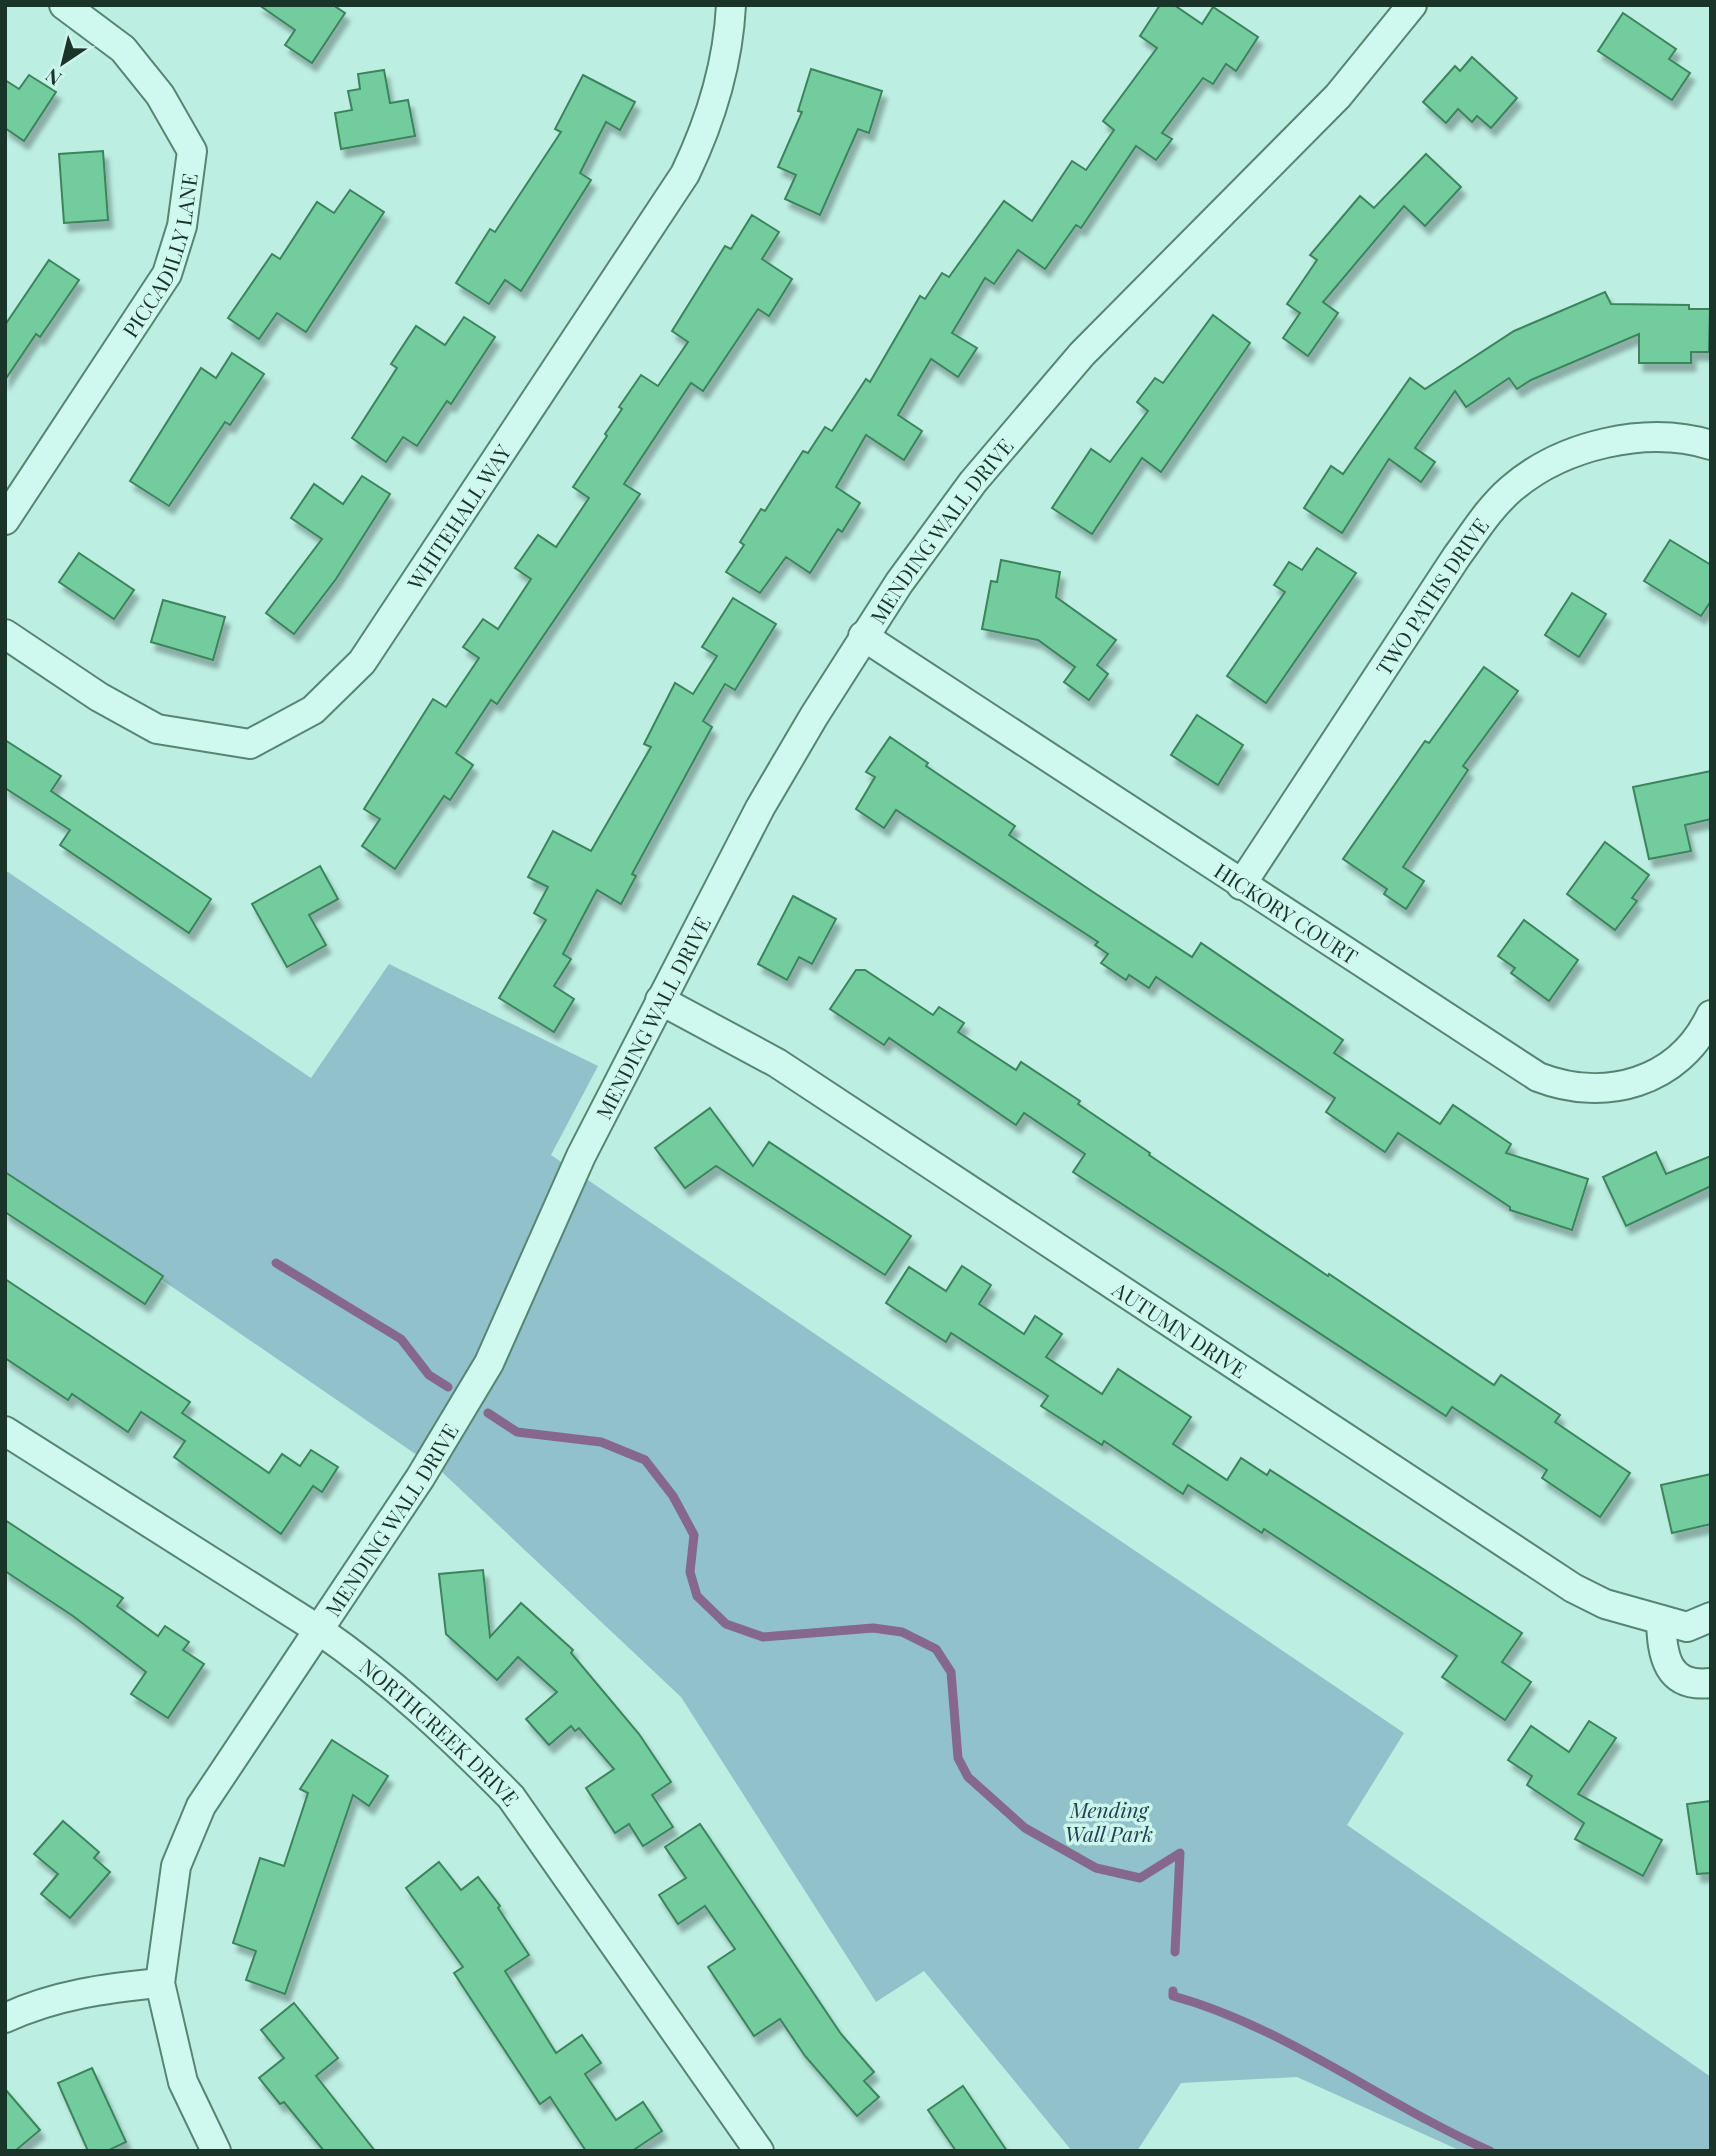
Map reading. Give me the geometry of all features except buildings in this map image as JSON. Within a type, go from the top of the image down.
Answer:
[{"type":"street","name":"PICCADILLY LANE","points":[[5,520],[167,274],[182,226],[192,150],[160,95],[123,49],[64,5]]},
{"type":"street","name":"WHITEHALL WAY","points":[[5,634],[99,697],[157,729],[250,744],[313,710],[362,662],[685,174],[714,107],[727,47],[731,5]]},
{"type":"street","name":"MENDING WALL DRIVE","points":[[216,2151],[183,2082],[160,1983],[176,1866],[187,1835],[214,1782],[420,1478],[489,1363],[581,1156],[660,1000],[760,808],[863,636],[973,482],[1051,388],[1217,215],[1338,96],[1412,5]]},
{"type":"street","name":"TWO PATHS DRIVE","points":[[1241,885],[1457,556],[1493,506],[1512,488],[1539,468],[1606,442],[1653,438],[1694,439],[1711,445]]},
{"type":"street","name":"HICKORY COURT","points":[[863,636],[1518,1066],[1556,1084],[1593,1090],[1614,1089],[1644,1081],[1683,1055],[1697,1040],[1711,1015]]},
{"type":"street","name":"AUTUMN DRIVE","points":[[660,1000],[777,1063],[1573,1588],[1605,1604],[1687,1627],[1711,1617]]},
{"type":"street","name":"NORTHCREEK DRIVE","points":[[9,1442],[319,1630],[369,1665],[418,1707],[511,1797],[760,2151]]},
{"type":"street","points":[[1661,1620],[1662,1652],[1677,1677],[1692,1685],[1711,1683]]},
{"type":"street","points":[[5,2018],[34,2005],[70,1995],[160,1983]]},
{"type":"green space","name":"Mending Wall Park","points":[[5,870],[311,1078],[389,964],[598,1066],[551,1155],[1404,1733],[1347,1825],[1711,2077],[1711,2151],[1461,2151],[1297,2077],[1181,2083],[1137,2151],[1072,2151],[924,1971],[876,2002],[681,1697],[443,1473],[5,1172]]},
{"type":"waterway","points":[[276,1263],[401,1339],[429,1375],[448,1387]]},
{"type":"waterway","points":[[488,1413],[517,1432],[601,1442],[645,1460],[673,1496],[694,1535],[690,1572],[697,1596],[726,1624],[763,1637],[873,1628],[902,1632],[936,1649],[951,1672],[958,1758],[968,1777],[1025,1828],[1096,1868],[1140,1878],[1180,1853],[1175,1952]]},
{"type":"waterway","points":[[1173,1991],[1173,1996],[1215,2010],[1295,2046],[1411,2111],[1490,2151]]}]
